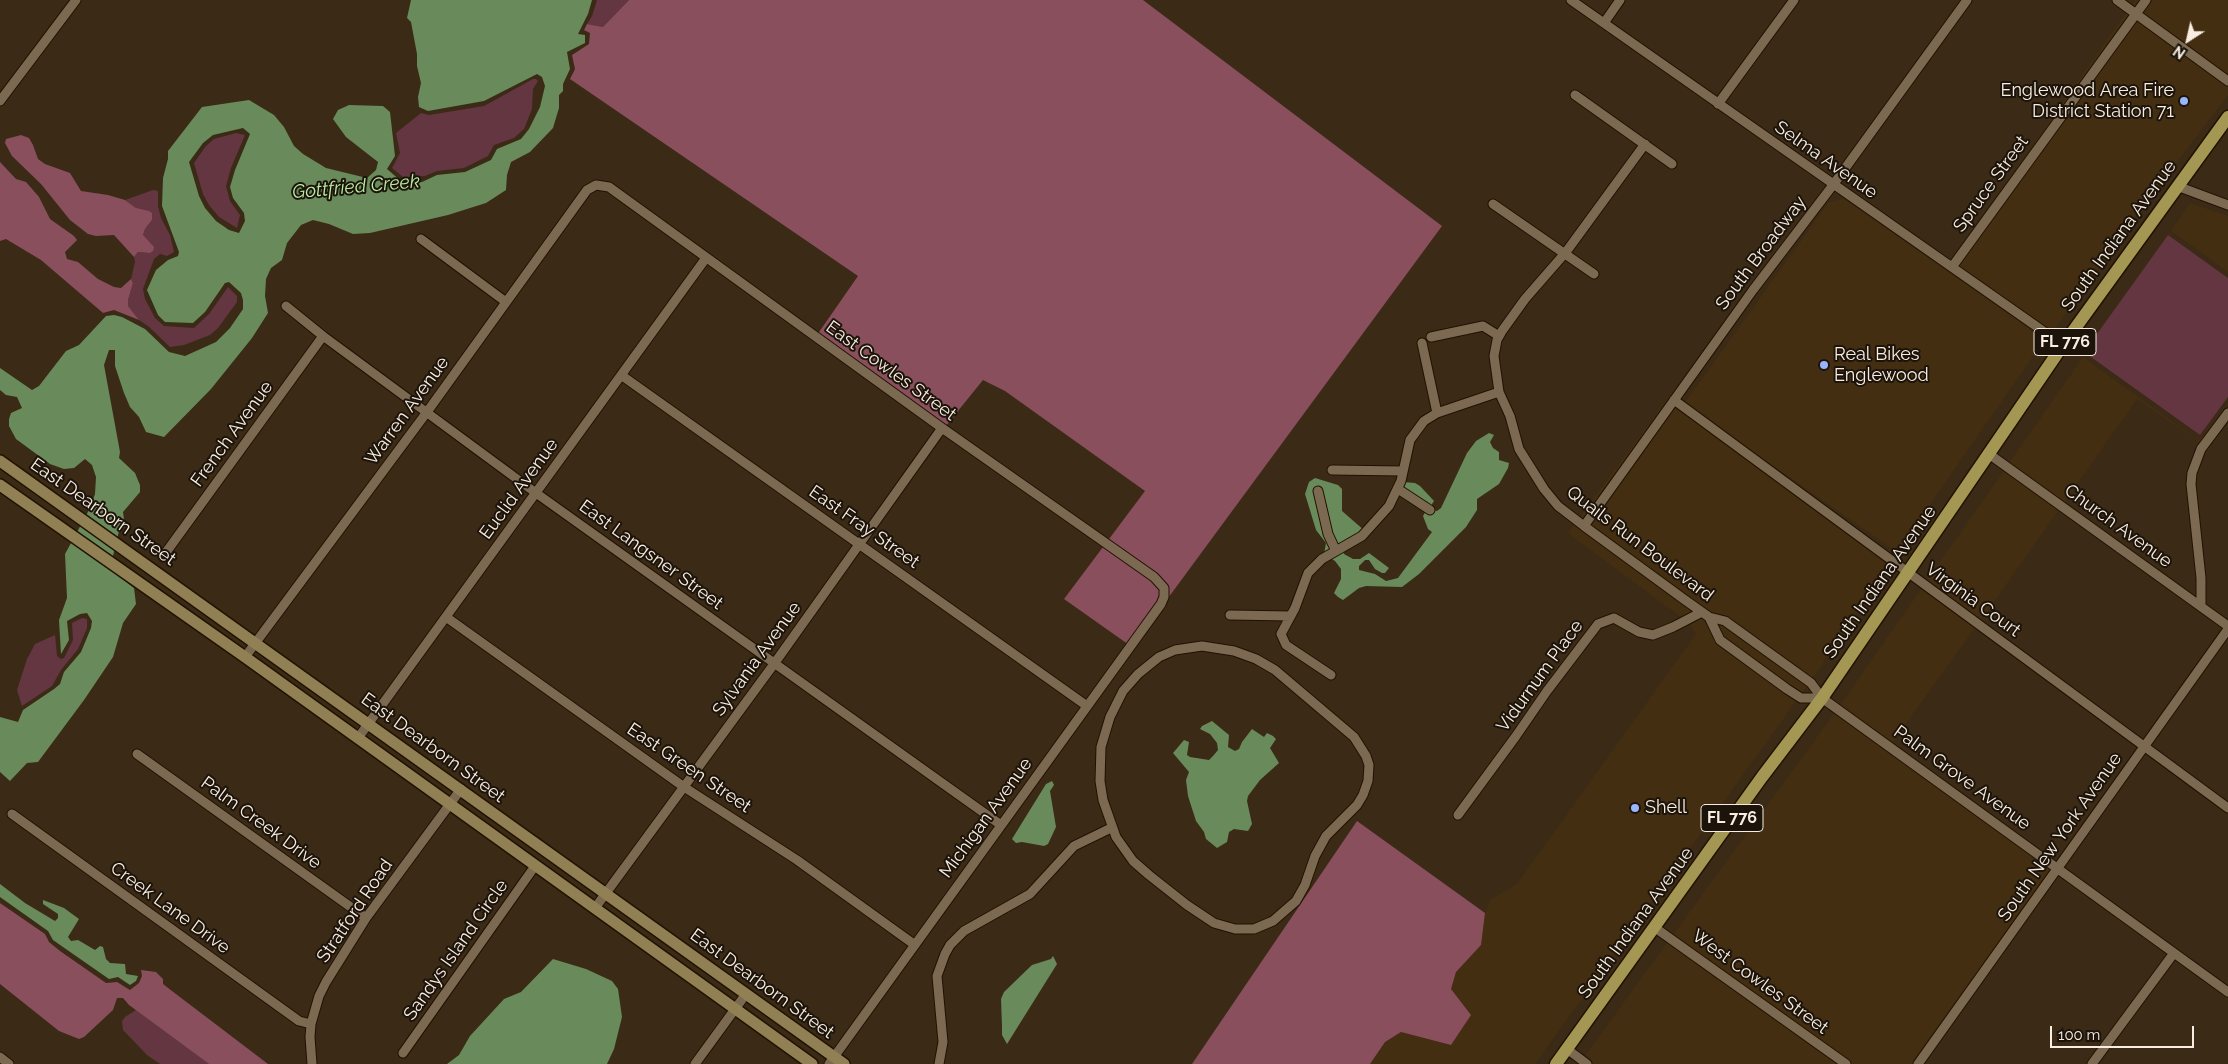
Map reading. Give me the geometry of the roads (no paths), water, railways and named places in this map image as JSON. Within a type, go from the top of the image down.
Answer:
[{"type":"main road","name":"South Indiana Avenue","points":[[1556,1064],[1762,777],[1822,698],[2063,345],[2228,116]]},
{"type":"main road","name":"East Dearborn Street","points":[[0,461],[606,893],[746,994],[832,1061],[844,1064]]},
{"type":"main road","name":"East Dearborn Street","points":[[0,484],[245,656],[449,805],[812,1064]]},
{"type":"street","points":[[0,101],[76,0]]},
{"type":"street","name":"Selma Avenue","points":[[1571,0],[2063,345]]},
{"type":"street","points":[[1604,23],[1620,0]]},
{"type":"street","points":[[1718,104],[1794,0]]},
{"type":"street","name":"South Broadway","points":[[1584,526],[1806,218],[1834,185],[1967,0]]},
{"type":"street","points":[[2118,0],[2228,81]]},
{"type":"street","name":"Spruce Street","points":[[1952,267],[2146,0]]},
{"type":"street","points":[[1575,95],[1672,164]]},
{"type":"street","name":"Quails Run Boulevard","points":[[1645,144],[1564,254],[1525,299],[1500,336],[1494,356],[1499,392],[1510,416],[1514,439],[1544,489],[1558,506],[1706,614],[1725,621],[1811,683],[1822,698]]},
{"type":"street","name":"East Cowles Street","points":[[596,185],[609,187],[942,428],[1154,577],[1164,588]]},
{"type":"street","name":"Warren Avenue","points":[[245,656],[427,412],[587,190],[596,185]]},
{"type":"street","points":[[2177,186],[2228,204]]},
{"type":"street","points":[[1493,204],[1594,274]]},
{"type":"street","points":[[421,239],[506,302]]},
{"type":"street","name":"Euclid Avenue","points":[[358,738],[706,258]]},
{"type":"street","name":"East Langsner Street","points":[[286,306],[323,336],[536,493],[1001,825]]},
{"type":"street","points":[[1431,337],[1484,326],[1500,336]]},
{"type":"street","name":"French Avenue","points":[[167,551],[323,336]]},
{"type":"street","points":[[1422,344],[1437,413]]},
{"type":"street","name":"East Fray Street","points":[[621,375],[1087,706]]},
{"type":"street","points":[[1331,676],[1286,644],[1281,634],[1291,616],[1308,573],[1322,559],[1351,544],[1370,530],[1389,506],[1398,489],[1410,440],[1424,421],[1437,413],[1499,392]]},
{"type":"street","name":"Virginia Court","points":[[1674,400],[2228,808]]},
{"type":"street","points":[[2201,606],[2201,578],[2191,484],[2192,473],[2202,448],[2228,413]]},
{"type":"street","name":"Sylvania Avenue","points":[[595,908],[774,664],[942,428]]},
{"type":"street","name":"Church Avenue","points":[[1989,454],[2228,626]]},
{"type":"street","points":[[1332,470],[1403,471]]},
{"type":"street","points":[[1398,489],[1430,510]]},
{"type":"street","points":[[1318,491],[1328,534],[1336,551]]},
{"type":"street","name":"Michigan Avenue","points":[[832,1061],[1161,604],[1164,598],[1164,588]]},
{"type":"street","name":"Quails Run Boulevard","points":[[1706,614],[1720,640],[1787,689],[1801,698],[1822,698]]},
{"type":"street","name":"Vidurnum Place","points":[[1458,815],[1544,695],[1598,624],[1610,619],[1617,619],[1639,632],[1653,634],[1706,614]]},
{"type":"street","points":[[1230,615],[1291,616]]},
{"type":"street","name":"East Green Street","points":[[446,617],[684,787],[791,856],[915,945]]},
{"type":"street","name":"South New York Avenue","points":[[1918,1064],[2228,630]]},
{"type":"street","points":[[1202,646],[1219,647],[1242,654],[1266,665],[1354,738],[1366,756],[1369,774],[1363,794],[1357,804],[1326,836],[1315,856],[1301,894],[1282,915],[1254,929],[1227,928],[1199,914],[1137,865],[1120,844],[1111,828],[1103,800],[1100,764],[1103,740],[1110,717],[1123,691],[1138,674],[1160,657],[1175,650],[1202,646]]},
{"type":"street","name":"Palm Grove Avenue","points":[[1822,698],[2228,992]]},
{"type":"street","name":"Palm Creek Drive","points":[[137,754],[366,918]]},
{"type":"street","name":"Stratford Road","points":[[312,1064],[310,1037],[312,1024],[319,996],[326,982],[366,918],[461,789]]},
{"type":"street","name":"Creek Lane Drive","points":[[12,814],[299,1021],[312,1024]]},
{"type":"street","points":[[939,1064],[943,1042],[937,976],[944,954],[964,931],[1030,894],[1074,846],[1111,828]]},
{"type":"street","name":"Sandys Island Circle","points":[[403,1053],[535,866]]},
{"type":"street","name":"West Cowles Street","points":[[1654,927],[1846,1064]]},
{"type":"street","points":[[2092,1064],[2174,953]]},
{"type":"street","points":[[695,1064],[746,994]]},
{"type":"street","points":[[1567,1049],[1587,1064]]},
{"type":"street","points":[[0,1057],[9,1064]]},
{"type":"water","name":"Gottfried Creek","points":[[411,0],[592,0],[588,14],[578,34],[585,35],[585,43],[567,52],[570,69],[563,84],[563,91],[559,95],[559,108],[553,128],[530,152],[511,162],[507,175],[506,190],[486,203],[448,215],[370,233],[353,234],[329,224],[313,220],[301,225],[287,243],[282,260],[271,268],[266,279],[265,296],[268,313],[252,338],[211,389],[164,437],[146,432],[139,417],[130,407],[115,366],[115,350],[109,350],[104,365],[120,452],[119,458],[135,473],[140,485],[140,492],[123,512],[125,527],[119,531],[111,564],[112,571],[134,588],[136,604],[123,623],[113,657],[84,700],[38,762],[27,763],[10,781],[0,772],[0,717],[18,722],[23,710],[60,684],[64,672],[81,652],[91,628],[92,621],[87,613],[80,614],[67,621],[69,640],[61,654],[59,620],[67,598],[65,554],[89,510],[95,494],[96,477],[92,465],[85,459],[74,468],[64,469],[50,464],[16,439],[9,426],[9,419],[11,413],[22,408],[17,397],[6,395],[0,390],[0,368],[32,390],[39,386],[66,351],[79,345],[106,316],[122,317],[145,329],[169,352],[185,356],[216,342],[230,328],[243,309],[243,300],[241,293],[229,282],[225,283],[205,312],[193,323],[165,322],[158,315],[147,290],[156,270],[168,260],[178,256],[179,252],[162,206],[163,178],[168,151],[202,107],[249,100],[274,115],[284,127],[294,146],[303,154],[326,168],[367,178],[376,170],[378,162],[346,137],[333,119],[338,110],[349,105],[383,106],[390,112],[395,156],[387,169],[401,181],[422,182],[437,175],[465,172],[491,160],[497,149],[521,139],[529,129],[540,107],[545,86],[542,77],[537,74],[484,101],[428,111],[419,107],[418,97],[421,83],[411,22],[407,18]],"holes":[[[243,128],[250,134],[230,187],[233,198],[244,213],[245,221],[239,233],[229,230],[216,221],[205,208],[199,196],[189,162],[203,143],[213,135]]]},
{"type":"water","points":[[1489,433],[1494,435],[1490,442],[1493,448],[1499,452],[1499,460],[1509,463],[1508,468],[1499,484],[1477,499],[1477,510],[1466,527],[1419,574],[1402,587],[1366,586],[1359,588],[1343,600],[1338,597],[1334,593],[1341,579],[1341,569],[1335,561],[1324,554],[1326,543],[1316,530],[1305,494],[1309,482],[1315,478],[1338,485],[1342,489],[1342,511],[1365,531],[1343,548],[1344,554],[1353,559],[1360,559],[1369,553],[1389,568],[1385,573],[1382,573],[1375,569],[1369,560],[1365,560],[1359,566],[1359,570],[1375,574],[1386,581],[1398,578],[1432,532],[1428,529],[1423,516],[1427,509],[1400,492],[1403,482],[1415,483],[1420,486],[1434,501],[1432,504],[1433,510],[1437,511],[1441,508],[1467,453],[1476,441]]},
{"type":"water","points":[[1212,721],[1229,735],[1228,747],[1235,751],[1239,749],[1252,729],[1264,737],[1267,733],[1273,736],[1276,739],[1270,748],[1279,763],[1260,780],[1248,796],[1247,801],[1252,824],[1248,831],[1234,829],[1229,832],[1227,842],[1217,848],[1206,839],[1204,832],[1196,821],[1188,796],[1186,780],[1189,772],[1173,753],[1184,740],[1189,742],[1187,755],[1209,760],[1218,750],[1217,743],[1210,734],[1200,729]]},
{"type":"water","points":[[1052,781],[1054,785],[1050,791],[1056,827],[1048,844],[1044,846],[1022,842],[1016,843],[1012,839],[1046,784]]},
{"type":"water","points":[[0,884],[25,903],[55,921],[58,918],[58,914],[43,904],[43,900],[64,908],[79,919],[68,937],[71,941],[78,940],[95,950],[100,946],[103,947],[106,959],[110,963],[125,964],[126,974],[138,976],[136,981],[130,985],[118,977],[109,979],[53,940],[48,931],[0,897]]},
{"type":"water","points":[[1053,956],[1057,964],[1007,1044],[1002,1035],[1001,999],[1004,992],[1032,965],[1051,959]]},
{"type":"water","points":[[553,959],[586,969],[612,981],[618,989],[622,1017],[614,1049],[607,1064],[447,1064],[459,1055],[470,1036],[504,999],[521,992]]},
{"type":"place","name":"Englewood Area Fire District Station 71","points":[[2184,101]]},
{"type":"place","name":"Real Bikes Englewood","points":[[1824,365]]},
{"type":"place","name":"Shell","points":[[1635,808]]}]
